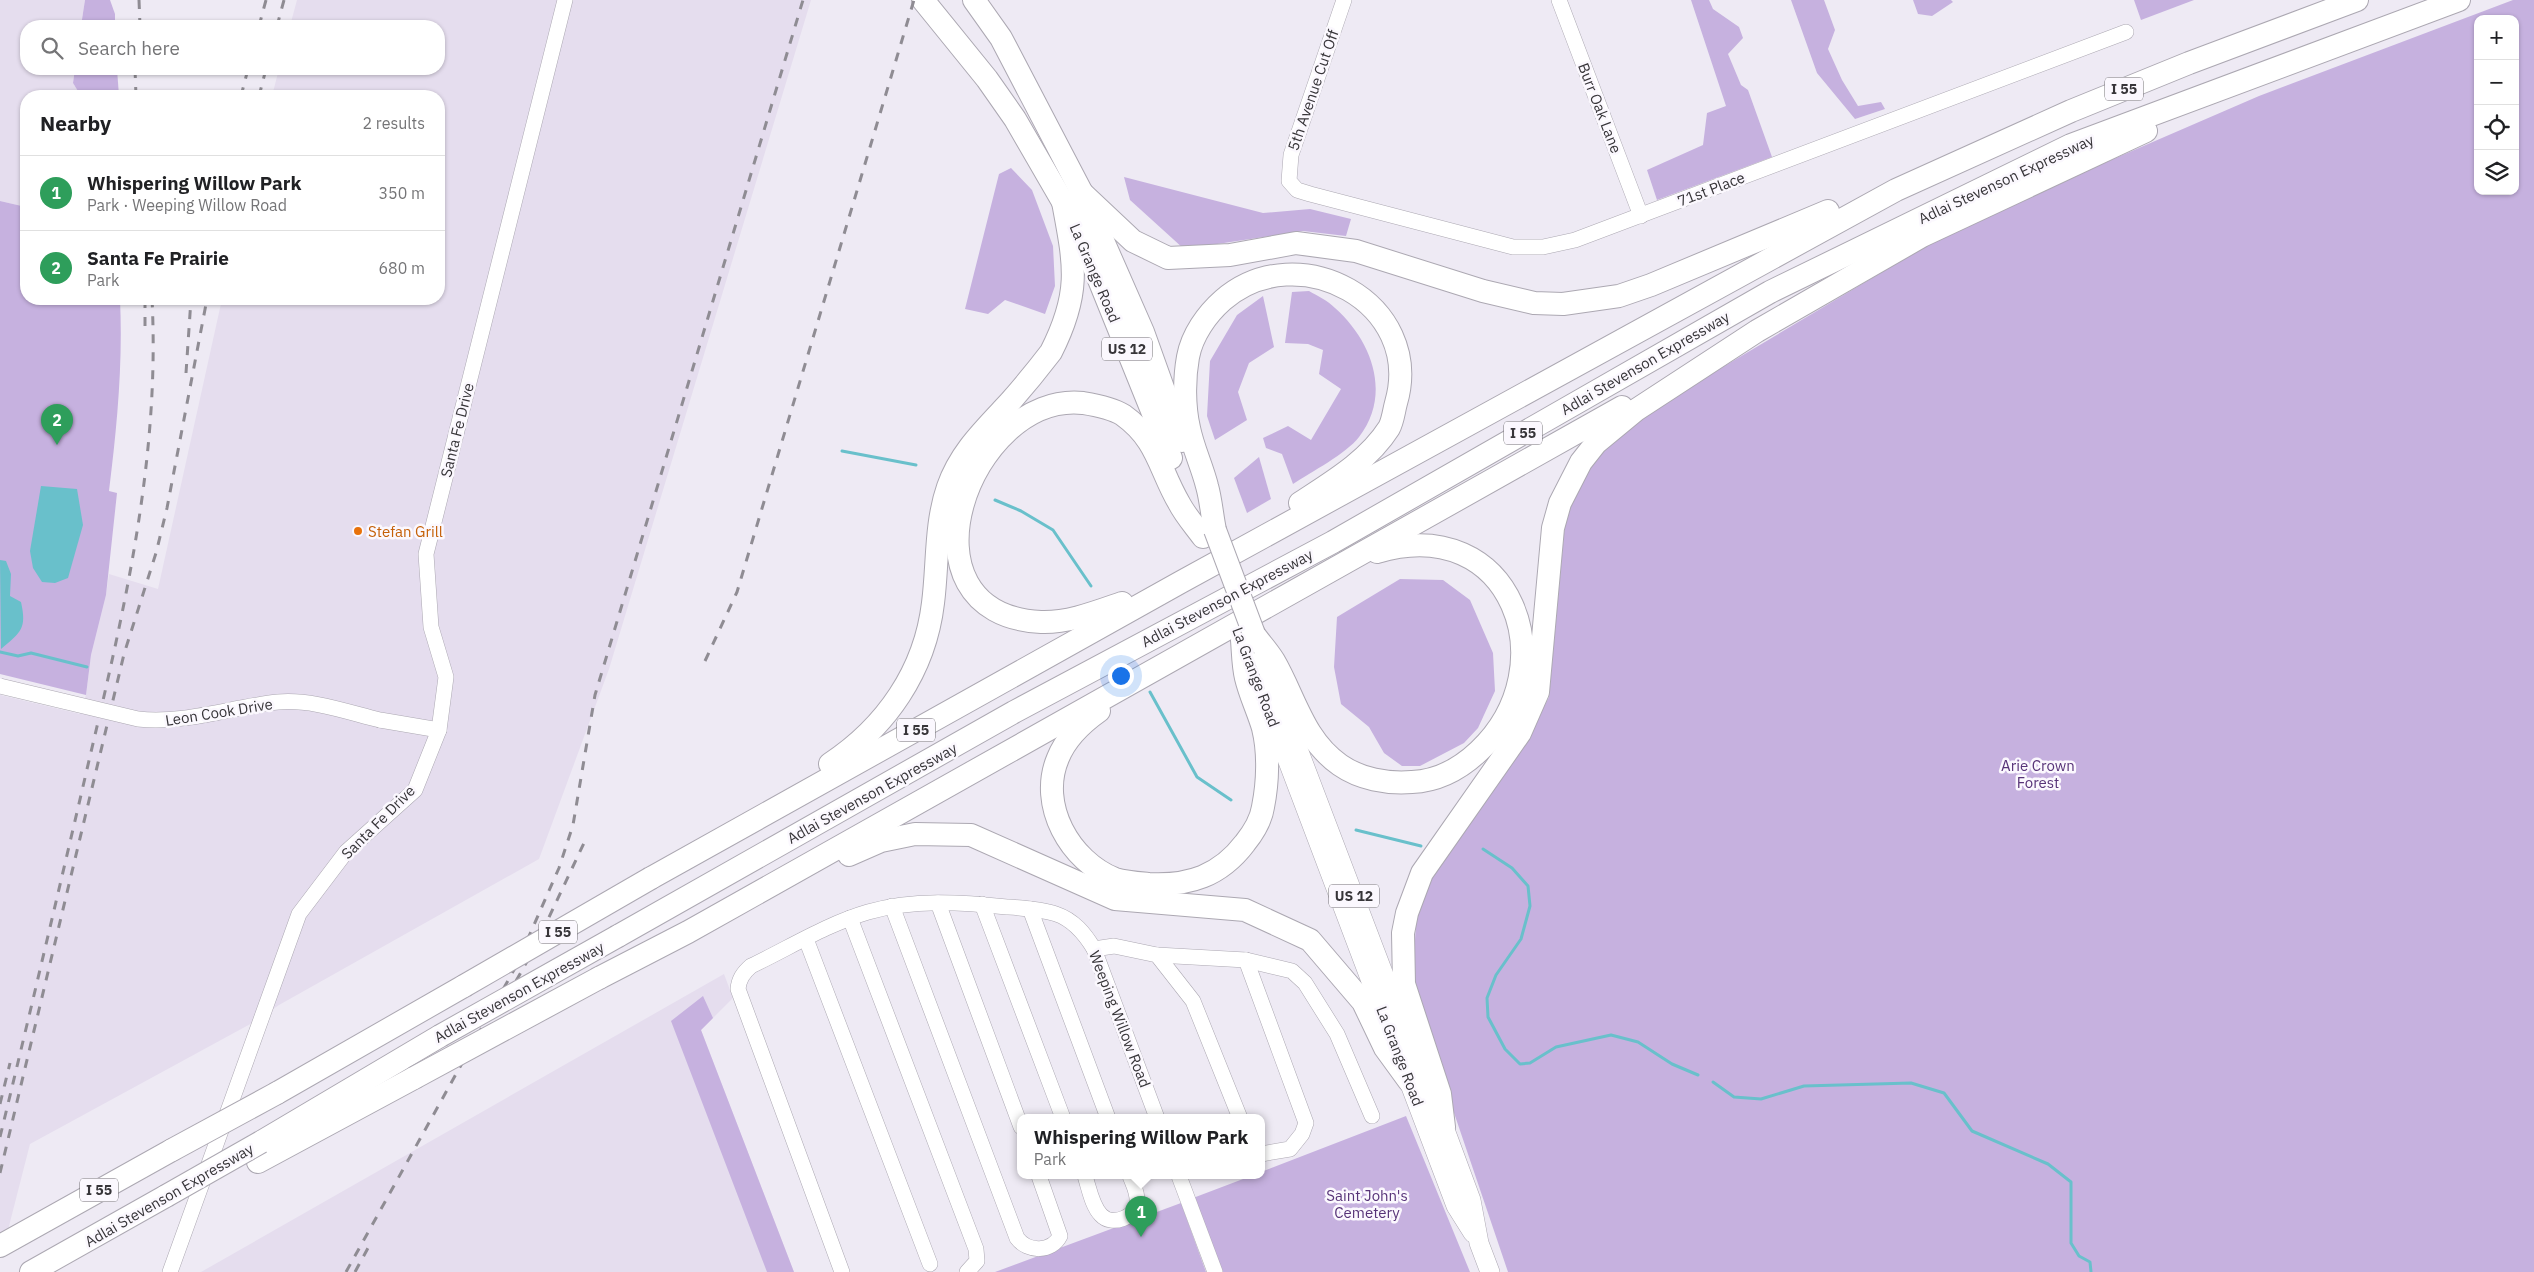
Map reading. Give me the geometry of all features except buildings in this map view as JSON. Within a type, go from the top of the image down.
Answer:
[{"type":"highway","name":"La Grange Road","points":[[923,0],[987,79],[1073,198]]},
{"type":"highway","name":"La Grange Road","points":[[974,0],[1001,38],[1038,105],[1073,198],[1143,332],[1193,495],[1248,637]]},
{"type":"highway","name":"Adlai Stevenson Expressway","points":[[0,1246],[277,1093],[651,878],[1181,582],[1896,190],[2071,111],[2189,63],[2357,0]]},
{"type":"highway","name":"Adlai Stevenson Expressway","points":[[31,1272],[157,1201],[260,1152],[440,1036],[1014,712],[1333,542],[1770,292],[2070,145],[2459,0]]},
{"type":"highway","points":[[260,1152],[414,1078],[688,932],[1188,649],[1757,331],[1922,236],[2158,126],[2195,99]]},
{"type":"highway","points":[[1073,198],[1133,240],[1168,258],[1230,255],[1296,243],[1356,251],[1483,291],[1534,303],[1563,304],[1620,296],[1686,271],[1829,210],[1896,190]]},
{"type":"highway","points":[[678,863],[852,749],[880,722],[899,697],[917,664],[926,641],[933,604],[940,519],[948,487],[960,458],[1051,352],[1070,310],[1074,290],[1073,198]]},
{"type":"highway","points":[[1193,495],[1185,378],[1189,354],[1198,331],[1212,310],[1233,291],[1257,279],[1283,274],[1309,275],[1352,290],[1369,304],[1385,324],[1396,346],[1401,372],[1399,394],[1390,426],[1373,449],[1340,476],[1288,511],[1265,530],[1253,544]]},
{"type":"highway","points":[[1444,1127],[1440,1094],[1404,984],[1403,933],[1407,913],[1422,873],[1520,733],[1538,692],[1542,673],[1551,552],[1560,503],[1581,462],[1596,443],[1614,426],[1757,331]]},
{"type":"highway","points":[[1181,582],[1093,613],[1065,620],[1042,622],[1024,620],[998,612],[975,592],[961,569],[956,540],[956,526],[971,482],[986,457],[1009,429],[1023,419],[1060,404],[1093,404],[1121,414],[1141,430],[1160,459],[1193,495]]},
{"type":"highway","points":[[1248,637],[1260,669],[1316,744],[1340,765],[1356,774],[1380,781],[1414,782],[1446,774],[1466,762],[1484,746],[1501,725],[1508,712],[1521,669],[1521,637],[1514,611],[1504,590],[1490,572],[1476,559],[1448,547],[1408,545],[1375,553],[1314,579]]},
{"type":"highway","points":[[1188,649],[1082,723],[1071,736],[1058,758],[1053,772],[1052,794],[1055,812],[1064,835],[1081,856],[1094,867],[1116,879],[1166,885],[1192,880],[1215,872],[1227,864],[1253,832],[1263,808],[1267,768],[1260,669],[1248,637]]},
{"type":"highway","points":[[688,932],[716,924],[848,855],[881,841],[915,834],[971,835],[1115,899],[1245,910],[1310,940],[1363,1002],[1385,1048],[1409,1081]]},
{"type":"main road","name":"La Grange Road","points":[[1260,669],[1444,1127],[1471,1200],[1479,1243],[1490,1272]]},
{"type":"main road","name":"La Grange Road","points":[[1260,669],[1456,1206],[1479,1243]]},
{"type":"street","name":"Santa Fe Drive","points":[[170,1272],[299,914],[346,852],[415,790],[439,730],[446,677],[431,627],[426,554],[565,0]]},
{"type":"street","name":"5th Avenue Cut Off","points":[[1289,181],[1291,155],[1344,0]]},
{"type":"street","name":"Burr Oak Lane","points":[[1559,0],[1641,216]]},
{"type":"street","name":"71st Place","points":[[1289,181],[1297,190],[1310,194],[1513,247],[1543,247],[1575,240],[1641,216],[2126,32]]},
{"type":"street","name":"Leon Cook Drive","points":[[0,686],[138,719],[160,721],[279,702],[319,705],[380,720],[439,730]]},
{"type":"street","name":"Weeping Willow Road","points":[[842,1272],[739,997],[738,981],[751,966],[850,918],[892,906],[915,903],[982,904],[1057,914],[1078,927],[1094,949],[1156,1114]]},
{"type":"street","points":[[938,903],[1017,1115]]},
{"type":"street","points":[[982,904],[1061,1114]]},
{"type":"street","points":[[892,906],[1017,1238],[1025,1246],[1040,1249],[1054,1245],[1060,1236],[1040,1179]]},
{"type":"street","points":[[1030,909],[1107,1114]]},
{"type":"street","points":[[850,918],[976,1249],[977,1260],[967,1272]]},
{"type":"street","points":[[806,939],[932,1269]]},
{"type":"street","points":[[1094,949],[1114,946],[1157,955],[1246,960],[1292,970],[1305,984],[1337,1034],[1372,1116]]},
{"type":"street","points":[[1157,955],[1193,1001],[1238,1114]]},
{"type":"street","points":[[1246,960],[1306,1123],[1302,1134],[1290,1149],[1265,1153]]},
{"type":"street","points":[[1086,1179],[1097,1210],[1106,1220],[1113,1220],[1129,1215],[1136,1205],[1136,1193],[1131,1179]]},
{"type":"street","points":[[1180,1179],[1215,1272]]},
{"type":"shaded area","points":[[0,0],[85,0],[82,20],[20,20],[20,75],[74,75],[73,83],[77,90],[20,90],[20,206],[0,201]]},
{"type":"shaded area","points":[[297,0],[811,0],[609,669],[539,859],[279,1005],[254,1022],[30,1144],[8,1230],[0,1235],[0,695],[80,714],[86,695],[91,655],[106,595],[109,574],[158,589],[221,305],[445,305],[445,90],[274,90],[277,75],[445,75],[445,20],[292,20]]},
{"type":"shaded area","points":[[724,974],[733,998],[701,1030],[794,1272],[201,1272]]},
{"type":"green space","points":[[85,0],[110,0],[115,20],[82,20]]},
{"type":"green space","points":[[1691,0],[1709,0],[1713,9],[1739,27],[1743,38],[1728,54],[1741,85],[1748,90],[1772,157],[1657,200],[1647,170],[1703,145],[1707,113],[1726,106]]},
{"type":"green space","points":[[1791,0],[1824,0],[1835,30],[1828,49],[1842,80],[1858,106],[1881,102],[1885,109],[1855,119],[1817,73]]},
{"type":"green space","points":[[1913,0],[1951,0],[1953,2],[1932,16],[1918,14]]},
{"type":"green space","points":[[2134,0],[2194,0],[2141,20]]},
{"type":"green space","name":"Arie Crown Forest","points":[[2513,0],[2534,0],[2534,1272],[1508,1272],[1432,1048],[1413,976],[1417,904],[1434,871],[1524,745],[1549,697],[1565,523],[1576,490],[1591,466],[1608,445],[1632,421],[1963,224],[2259,96]]},
{"type":"green space","points":[[74,75],[117,75],[119,90],[77,90],[73,83]]},
{"type":"green space","points":[[1011,168],[1032,190],[1053,246],[1055,286],[1045,314],[1005,300],[988,314],[965,309],[999,174]]},
{"type":"green space","points":[[1124,177],[1263,213],[1310,209],[1351,219],[1346,236],[1303,231],[1184,249],[1130,200]]},
{"type":"green space","points":[[0,201],[20,206],[20,305],[120,305],[121,347],[115,443],[109,491],[117,493],[106,595],[91,655],[86,695],[0,674]]},
{"type":"green space","points":[[1309,291],[1332,305],[1348,321],[1359,336],[1368,352],[1376,386],[1369,420],[1359,437],[1346,450],[1293,484],[1282,454],[1266,448],[1263,438],[1288,426],[1311,440],[1341,389],[1319,374],[1323,350],[1308,344],[1285,343],[1292,292]]},
{"type":"green space","points":[[1263,296],[1274,347],[1249,363],[1238,392],[1247,420],[1215,440],[1207,416],[1210,361],[1237,315]]},
{"type":"green space","points":[[1259,457],[1271,499],[1247,513],[1234,478]]},
{"type":"green space","points":[[1400,579],[1443,580],[1470,600],[1493,653],[1495,691],[1478,728],[1464,743],[1420,766],[1402,766],[1384,753],[1369,727],[1341,704],[1334,667],[1337,617]]},
{"type":"green space","points":[[703,996],[713,1018],[701,1030],[794,1272],[767,1272],[671,1021]]},
{"type":"green space","name":"Saint John's Cemetery","points":[[1406,1116],[1470,1272],[1222,1272],[1193,1198],[1243,1179],[1265,1179],[1265,1170]]},
{"type":"green space","points":[[1181,1203],[1206,1272],[995,1272]]},
{"type":"water","points":[[41,486],[77,489],[83,525],[68,578],[55,583],[42,582],[33,568],[30,551]]},
{"type":"water","points":[[0,560],[6,561],[11,574],[10,596],[21,602],[23,611],[21,629],[1,649]]},
{"type":"waterway","points":[[842,451],[916,465]]},
{"type":"waterway","points":[[995,500],[1021,511],[1053,530],[1091,586]]},
{"type":"waterway","points":[[0,652],[18,656],[31,653],[87,667]]},
{"type":"waterway","points":[[1150,692],[1197,777],[1231,800]]},
{"type":"waterway","points":[[1356,830],[1421,846]]},
{"type":"waterway","points":[[1483,849],[1512,868],[1528,886],[1530,906],[1521,939],[1496,975],[1487,998],[1488,1017],[1505,1049],[1520,1064],[1530,1063],[1556,1047],[1611,1035],[1638,1042],[1672,1064],[1698,1075]]},
{"type":"waterway","points":[[1713,1082],[1734,1097],[1761,1099],[1804,1086],[1911,1083],[1944,1093],[1972,1131],[2048,1164],[2071,1182],[2071,1243],[2079,1256],[2090,1262],[2091,1272]]},
{"type":"railway","points":[[139,0],[140,20]]},
{"type":"railway","points":[[261,20],[266,0]]},
{"type":"railway","points":[[279,20],[284,0]]},
{"type":"railway","points":[[346,1272],[515,968],[559,868],[573,825],[595,695],[803,0]]},
{"type":"railway","points":[[705,661],[737,592],[914,0]]},
{"type":"railway","points":[[135,75],[136,90]]},
{"type":"railway","points":[[243,90],[246,75]]},
{"type":"railway","points":[[261,90],[264,75]]},
{"type":"railway","points":[[145,305],[145,330]]},
{"type":"railway","points":[[0,1137],[104,696],[128,584],[138,528],[151,414],[152,305]]},
{"type":"railway","points":[[186,373],[191,305]]},
{"type":"railway","points":[[0,1173],[124,654],[156,553],[167,508],[206,305]]},
{"type":"railway","points":[[516,981],[534,949],[584,843]]},
{"type":"railway","points":[[0,1104],[10,1063]]},
{"type":"railway","points":[[355,1272],[368,1248]]},
{"type":"place","name":"Santa Fe Prairie","points":[[57,445]]},
{"type":"place","name":"Stefan Grill","points":[[358,531]]},
{"type":"place","name":"Whispering Willow Park","points":[[1141,1237]]}]
